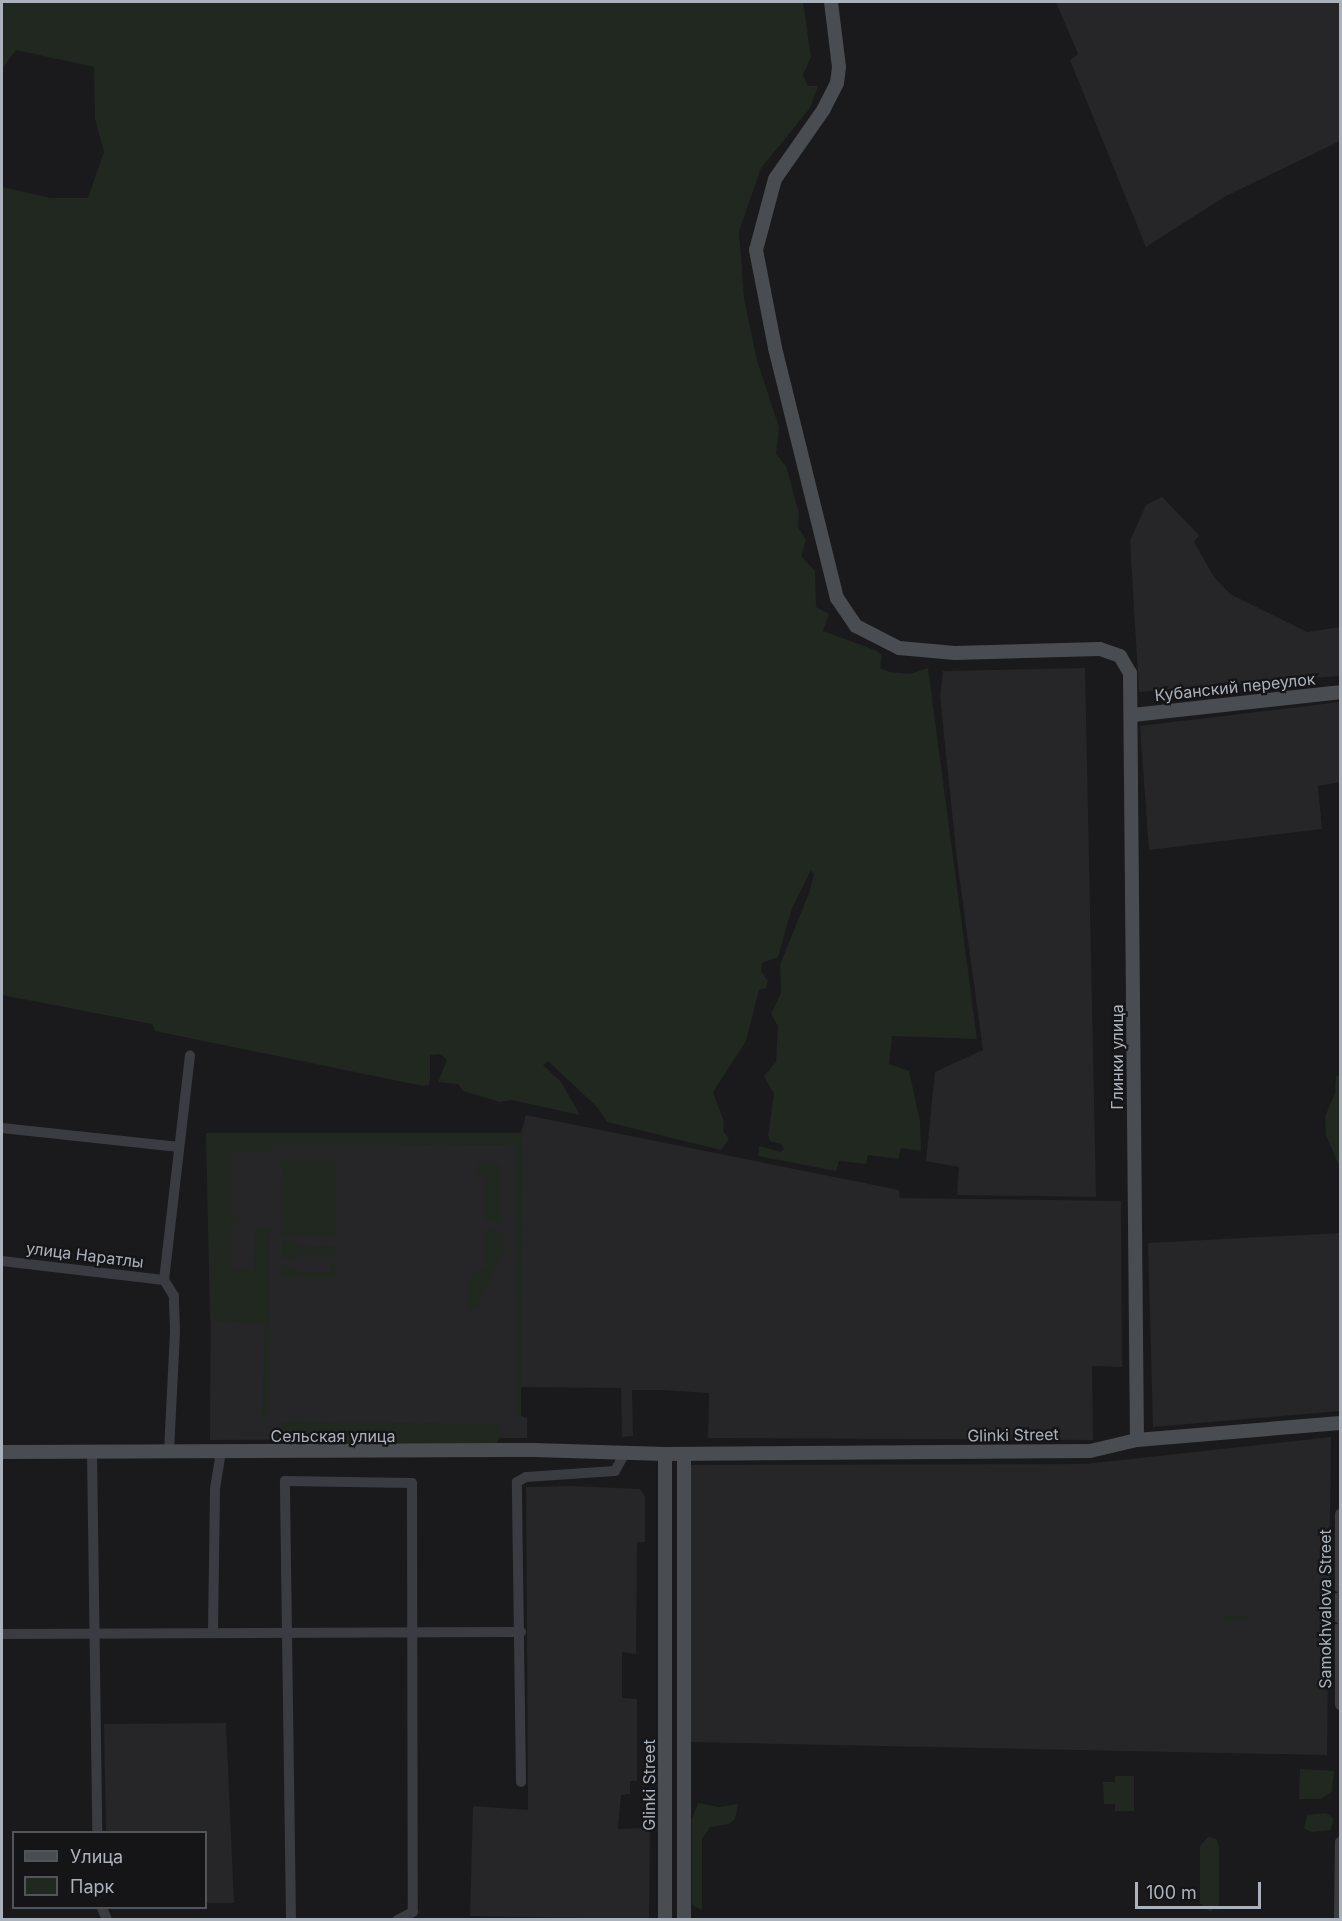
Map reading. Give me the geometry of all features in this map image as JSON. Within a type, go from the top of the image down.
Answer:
[{"type":"main road","name":"Глинки улица","points":[[831,2],[839,67],[837,83],[824,109],[775,179],[756,250],[775,348],[837,598],[856,626],[899,648],[955,653],[1100,649],[1120,657],[1131,673],[1133,715],[1132,1184],[1137,1440]]},
{"type":"main road","name":"Кубанский переулок","points":[[1133,715],[1341,692]]},
{"type":"main road","name":"Glinki Street","points":[[665,1920],[665,1454],[1090,1451],[1137,1440],[1341,1423]]},
{"type":"main road","name":"Сельская улица","points":[[2,1452],[665,1454]]},
{"type":"main road","points":[[684,1454],[684,1920]]},
{"type":"street","points":[[169,1451],[175,1308],[174,1296],[165,1280],[190,1055]]},
{"type":"street","points":[[2,1128],[179,1147]]},
{"type":"street","name":"улица Наратлы","points":[[2,1261],[165,1280]]},
{"type":"street","points":[[213,1632],[215,1489],[221,1451]]},
{"type":"street","points":[[92,1452],[92,1634],[97,1831]]},
{"type":"street","points":[[521,1782],[521,1632],[517,1482],[526,1477],[615,1471],[625,1453]]},
{"type":"street","points":[[291,1920],[285,1630],[285,1482],[412,1483],[413,1912],[397,1920]]},
{"type":"street","name":"Samokhvalova Street","points":[[1341,1514],[1341,1705]]},
{"type":"street","points":[[2,1634],[285,1630],[521,1632]]},
{"type":"street","points":[[1339,1920],[1341,1842]]},
{"type":"shaded area","points":[[1056,2],[1340,2],[1340,141],[1224,197],[1146,247],[1070,60],[1078,54]]},
{"type":"shaded area","points":[[1162,497],[1199,535],[1194,542],[1214,577],[1230,594],[1307,632],[1340,627],[1340,676],[1139,692],[1130,541],[1146,505]]},
{"type":"shaded area","points":[[1085,668],[1096,1197],[957,1195],[959,1167],[926,1161],[935,1072],[983,1050],[957,860],[940,696],[943,671]]},
{"type":"shaded area","points":[[1340,702],[1340,782],[1318,786],[1322,829],[1149,850],[1140,726]]},
{"type":"shaded area","points":[[526,1115],[899,1190],[900,1198],[1121,1201],[1122,1367],[1092,1366],[1093,1440],[708,1438],[709,1393],[662,1390],[632,1390],[633,1436],[622,1437],[621,1388],[520,1387],[521,1416],[527,1418],[527,1438],[210,1440],[211,1240],[206,1133],[521,1133]]},
{"type":"shaded area","points":[[1340,1233],[1340,1411],[1153,1427],[1148,1243]]},
{"type":"shaded area","points":[[1331,1437],[1327,1755],[687,1742],[689,1465],[1085,1464]]},
{"type":"shaded area","points":[[526,1487],[640,1489],[645,1497],[645,1542],[637,1542],[636,1654],[622,1652],[622,1698],[637,1699],[637,1781],[630,1781],[630,1794],[621,1795],[618,1829],[650,1828],[649,1919],[470,1916],[473,1806],[528,1810]]},
{"type":"shaded area","points":[[226,1723],[234,1903],[207,1903],[207,1831],[106,1831],[104,1724]]},
{"type":"green space","points":[[2,2],[803,2],[811,57],[803,75],[808,86],[818,86],[810,108],[761,168],[739,231],[744,299],[757,360],[779,427],[776,454],[786,466],[799,513],[798,527],[806,540],[801,556],[815,571],[816,607],[829,614],[823,631],[875,650],[882,655],[880,668],[890,672],[910,674],[928,668],[977,1039],[892,1036],[889,1064],[909,1071],[920,1121],[921,1151],[901,1148],[898,1159],[868,1155],[866,1164],[839,1161],[836,1171],[758,1156],[759,1146],[781,1152],[784,1149],[781,1144],[770,1141],[768,1135],[774,1094],[764,1076],[776,1062],[778,1026],[771,1014],[781,993],[780,965],[809,893],[814,874],[811,870],[792,908],[778,957],[762,963],[761,971],[768,981],[766,988],[759,990],[746,1041],[713,1092],[724,1122],[723,1131],[729,1139],[721,1150],[607,1122],[598,1108],[548,1061],[543,1065],[561,1082],[580,1115],[512,1100],[500,1102],[463,1091],[458,1084],[438,1082],[447,1060],[440,1054],[430,1055],[429,1085],[423,1086],[155,1031],[152,1024],[2,995],[2,187],[51,198],[88,198],[104,152],[95,119],[94,67],[16,50],[2,69]]},
{"type":"green space","points":[[1340,1075],[1340,1168],[1326,1135],[1325,1117],[1335,1093],[1336,1076]]},
{"type":"green space","points":[[206,1133],[522,1133],[521,1416],[517,1419],[516,1145],[273,1144],[269,1151],[231,1152],[232,1217],[238,1217],[239,1224],[232,1225],[232,1269],[254,1270],[255,1228],[270,1228],[267,1420],[262,1420],[265,1324],[210,1320]]},
{"type":"green space","points":[[282,1160],[335,1160],[336,1236],[281,1236]]},
{"type":"green space","points":[[478,1161],[493,1161],[501,1168],[501,1221],[485,1222],[485,1177],[477,1177]]},
{"type":"green space","points":[[485,1229],[502,1232],[503,1252],[477,1307],[468,1310],[468,1280],[485,1267]]},
{"type":"green space","points":[[282,1240],[296,1241],[297,1247],[335,1246],[335,1259],[331,1256],[294,1256],[293,1260],[282,1257]]},
{"type":"green space","points":[[332,1263],[336,1263],[336,1277],[282,1277],[281,1264],[293,1267],[294,1272],[331,1272]]},
{"type":"green space","points":[[283,1422],[496,1424],[502,1435],[496,1444],[284,1443],[276,1440],[275,1429]]},
{"type":"green space","points":[[1222,1616],[1250,1616],[1250,1622],[1222,1622]]},
{"type":"green space","points":[[1300,1769],[1334,1771],[1332,1792],[1320,1799],[1299,1799]]},
{"type":"green space","points":[[1115,1776],[1134,1776],[1134,1811],[1115,1811],[1115,1804],[1104,1804],[1103,1782],[1115,1782]]},
{"type":"green space","points":[[698,1803],[719,1807],[738,1804],[735,1819],[729,1824],[710,1827],[702,1839],[702,1910],[692,1905],[692,1819]]},
{"type":"green space","points":[[1326,1813],[1334,1819],[1330,1830],[1311,1832],[1304,1828],[1307,1815]]},
{"type":"green space","points":[[1208,1837],[1216,1839],[1219,1846],[1219,1905],[1210,1912],[1200,1903],[1200,1846]]}]
